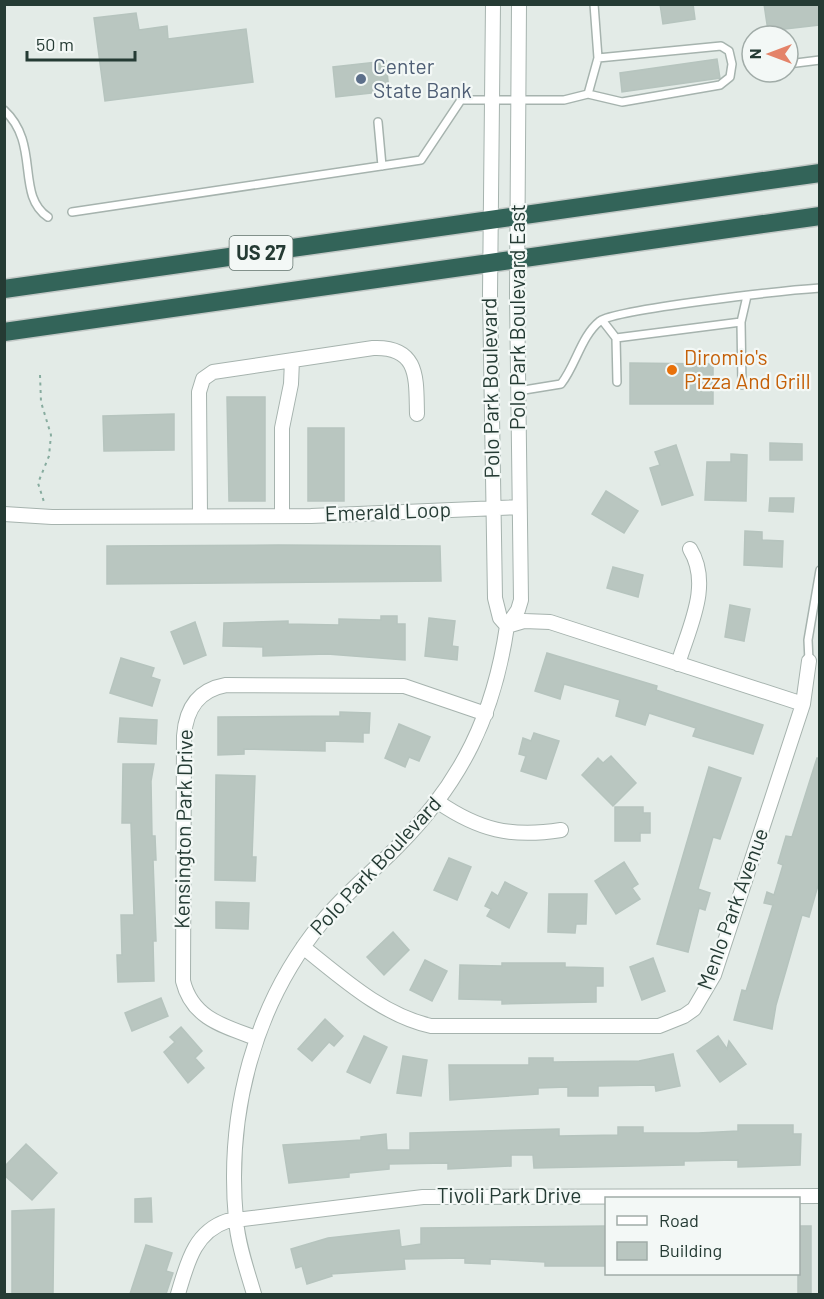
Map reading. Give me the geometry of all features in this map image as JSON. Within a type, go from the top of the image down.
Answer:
[{"type":"highway","name":"US 27","points":[[4,289],[819,173]]},
{"type":"highway","name":"US 27","points":[[4,332],[819,216]]},
{"type":"street","name":"Polo Park Boulevard East","points":[[491,220],[493,4]]},
{"type":"street","name":"Polo Park Boulevard East","points":[[507,626],[518,610],[521,600],[517,259],[519,4]]},
{"type":"street","name":"Polo Park Boulevard","points":[[254,1294],[236,1220],[235,1178],[239,1119],[256,1038],[275,994],[303,947],[334,908],[400,844],[438,802],[462,766],[486,714],[499,672],[507,626],[500,618],[495,598],[491,220]]},
{"type":"street","points":[[200,516],[199,392],[203,379],[213,372],[373,348],[394,351],[405,357],[414,368],[417,414]]},
{"type":"street","points":[[282,516],[282,428],[291,384],[292,360]]},
{"type":"street","points":[[492,392],[518,391]]},
{"type":"street","name":"Emerald Loop","points":[[4,514],[52,517],[282,516],[519,507]]},
{"type":"street","points":[[678,664],[700,583],[699,571],[690,549]]},
{"type":"street","points":[[521,600],[532,616],[542,621],[803,704]]},
{"type":"street","points":[[507,626],[542,621]]},
{"type":"street","name":"Menlo Park Avenue","points":[[303,947],[372,999],[409,1020],[431,1026],[647,1027],[684,1016],[701,999],[714,975],[803,704],[809,661]]},
{"type":"street","name":"Kensington Park Drive","points":[[256,1038],[215,1023],[200,1012],[188,997],[183,981],[184,736],[192,704],[208,690],[226,685],[382,685],[414,688],[486,714]]},
{"type":"street","points":[[438,802],[467,821],[492,830],[521,833],[561,830]]},
{"type":"street","name":"Tivoli Park Drive","points":[[178,1294],[198,1240],[207,1231],[236,1220],[369,1202],[439,1196],[819,1196]]},
{"type":"lane","points":[[588,94],[598,58],[594,4]]},
{"type":"lane","points":[[72,212],[421,160],[461,100],[564,100],[588,94],[621,102],[720,85],[730,77],[732,64],[729,51],[722,46],[598,58]]},
{"type":"lane","points":[[800,62],[819,60]]},
{"type":"lane","points":[[4,110],[16,122],[23,136],[33,199],[38,210],[48,217]]},
{"type":"lane","points":[[378,122],[382,166]]},
{"type":"lane","points":[[518,391],[561,384],[571,372],[590,333],[602,320],[668,307],[819,288]]},
{"type":"lane","points":[[742,385],[741,322],[747,296]]},
{"type":"lane","points":[[602,320],[616,338],[617,382]]},
{"type":"lane","points":[[616,338],[741,322]]},
{"type":"lane","points":[[809,661],[808,640],[819,570]]},
{"type":"path","points":[[40,375],[41,402],[51,435],[49,456],[39,478],[38,490],[52,517]]},
{"type":"building","points":[[660,4],[693,4],[695,19],[663,24]]},
{"type":"building","points":[[764,4],[819,4],[819,25],[800,27],[800,24],[767,24]]},
{"type":"building","points":[[136,13],[139,30],[167,26],[168,39],[246,29],[253,82],[105,101],[94,18]]},
{"type":"building","points":[[717,59],[720,78],[622,92],[620,73]]},
{"type":"building","name":"Center State Bank","points":[[386,61],[389,91],[336,97],[333,67]]},
{"type":"building","points":[[630,363],[713,364],[713,404],[630,404]]},
{"type":"building","points":[[227,397],[265,397],[265,501],[229,501]]},
{"type":"building","points":[[174,414],[174,450],[104,451],[103,416]]},
{"type":"building","points":[[308,428],[344,428],[344,501],[308,501]]},
{"type":"building","points":[[770,443],[802,444],[802,460],[770,460]]},
{"type":"building","points":[[676,445],[693,495],[662,505],[650,468],[660,465],[655,452]]},
{"type":"building","points":[[731,454],[747,455],[746,501],[705,500],[707,462],[731,462]]},
{"type":"building","points":[[606,491],[638,511],[624,533],[592,514]]},
{"type":"building","points":[[770,498],[794,498],[793,512],[769,511]]},
{"type":"building","points":[[745,531],[762,532],[762,540],[783,541],[782,567],[744,565]]},
{"type":"building","points":[[107,546],[440,546],[441,581],[107,584]]},
{"type":"building","points":[[613,567],[643,575],[638,597],[607,588]]},
{"type":"building","points":[[730,605],[750,609],[744,641],[725,637]]},
{"type":"building","points":[[381,616],[397,616],[397,624],[405,624],[405,660],[327,654],[263,656],[263,647],[223,646],[224,623],[288,621],[288,624],[339,625],[339,619],[381,620]]},
{"type":"building","points":[[429,618],[455,621],[452,646],[458,647],[457,660],[425,656]]},
{"type":"building","points":[[195,622],[206,655],[184,664],[171,632]]},
{"type":"building","points":[[547,653],[657,686],[656,690],[763,725],[753,754],[693,736],[696,728],[649,713],[645,725],[616,716],[620,700],[564,684],[560,699],[535,691]]},
{"type":"building","points":[[121,658],[154,668],[151,677],[160,680],[152,706],[110,693]]},
{"type":"building","points":[[340,712],[370,713],[369,733],[363,733],[363,742],[325,741],[325,751],[244,749],[244,754],[218,755],[218,717],[340,716]]},
{"type":"building","points":[[120,718],[157,720],[156,744],[118,742]]},
{"type":"building","points":[[399,724],[430,737],[419,761],[409,757],[405,767],[385,758]]},
{"type":"building","points":[[534,733],[559,741],[546,779],[521,771],[526,756],[519,754],[523,738],[531,741]]},
{"type":"building","points":[[611,756],[636,783],[613,806],[582,775],[598,758],[603,763]]},
{"type":"building","points":[[817,758],[819,759],[819,882],[809,917],[802,915],[776,1005],[772,1029],[734,1020],[742,990],[746,991],[773,905],[764,903],[767,892],[774,895],[783,865],[778,863],[786,836],[792,837]]},
{"type":"building","points":[[123,764],[154,764],[151,781],[152,836],[155,836],[156,860],[153,860],[156,941],[153,941],[154,981],[118,982],[117,955],[122,955],[121,915],[134,915],[131,823],[122,823]]},
{"type":"building","points":[[709,767],[741,778],[720,839],[713,837],[698,889],[710,893],[705,910],[699,908],[688,952],[657,944]]},
{"type":"building","points":[[216,775],[255,776],[252,857],[256,857],[255,881],[215,880]]},
{"type":"building","points":[[615,807],[643,807],[643,813],[650,813],[650,833],[640,833],[640,841],[615,841]]},
{"type":"building","points":[[449,858],[471,867],[457,900],[434,890]]},
{"type":"building","points":[[624,862],[638,884],[632,888],[640,899],[616,914],[595,881]]},
{"type":"building","points":[[505,882],[527,893],[509,928],[487,916],[491,909],[485,906],[492,892],[498,896]]},
{"type":"building","points":[[549,894],[587,894],[586,924],[576,924],[575,933],[548,932]]},
{"type":"building","points":[[216,902],[249,903],[248,929],[216,928]]},
{"type":"building","points":[[393,932],[409,950],[384,975],[367,957]]},
{"type":"building","points":[[653,958],[665,991],[642,1000],[630,967]]},
{"type":"building","points":[[425,960],[447,971],[432,1001],[410,990]]},
{"type":"building","points":[[502,963],[565,963],[565,967],[603,968],[603,986],[596,986],[596,1002],[502,1004],[502,1000],[459,999],[460,965],[502,966]]},
{"type":"building","points":[[161,998],[168,1016],[132,1031],[125,1013]]},
{"type":"building","points":[[325,1019],[343,1036],[334,1046],[329,1042],[312,1061],[298,1049]]},
{"type":"building","points":[[181,1027],[202,1051],[195,1058],[204,1068],[188,1083],[164,1052],[175,1042],[170,1037]]},
{"type":"building","points":[[364,1036],[387,1047],[370,1083],[347,1072]]},
{"type":"building","points":[[718,1036],[727,1049],[729,1041],[746,1064],[720,1082],[697,1051]]},
{"type":"building","points":[[673,1054],[680,1086],[656,1091],[655,1085],[598,1086],[598,1096],[568,1096],[568,1087],[538,1088],[538,1094],[450,1100],[449,1065],[529,1065],[529,1058],[553,1058],[553,1062],[639,1061]]},
{"type":"building","points":[[403,1056],[427,1060],[421,1096],[397,1093]]},
{"type":"building","points":[[738,1125],[793,1125],[793,1134],[801,1134],[800,1165],[738,1167],[738,1160],[684,1161],[684,1165],[534,1168],[533,1155],[511,1155],[511,1166],[448,1169],[448,1163],[389,1164],[389,1169],[349,1173],[349,1177],[289,1183],[283,1145],[361,1140],[361,1137],[386,1134],[387,1150],[410,1150],[410,1133],[559,1129],[559,1136],[618,1135],[618,1127],[643,1127],[643,1133],[698,1133],[738,1131]]},
{"type":"building","points":[[26,1144],[57,1173],[32,1200],[4,1175],[4,1167]]},
{"type":"building","points":[[151,1198],[152,1222],[135,1222],[135,1199]]},
{"type":"building","points":[[54,1209],[53,1294],[12,1294],[12,1211]]},
{"type":"building","points":[[605,1226],[605,1266],[545,1266],[545,1262],[490,1259],[490,1264],[465,1263],[465,1258],[404,1259],[405,1269],[331,1274],[332,1276],[307,1284],[302,1266],[296,1268],[291,1249],[328,1238],[399,1230],[401,1247],[421,1244],[421,1228]]},
{"type":"building","points":[[800,1226],[811,1226],[811,1294],[798,1294]]},
{"type":"building","points":[[146,1245],[172,1253],[166,1271],[173,1273],[166,1294],[130,1294]]},
{"type":"place","name":"Center State Bank","points":[[361,79]]},
{"type":"place","name":"Diromio's Pizza And Grill","points":[[672,370]]}]
